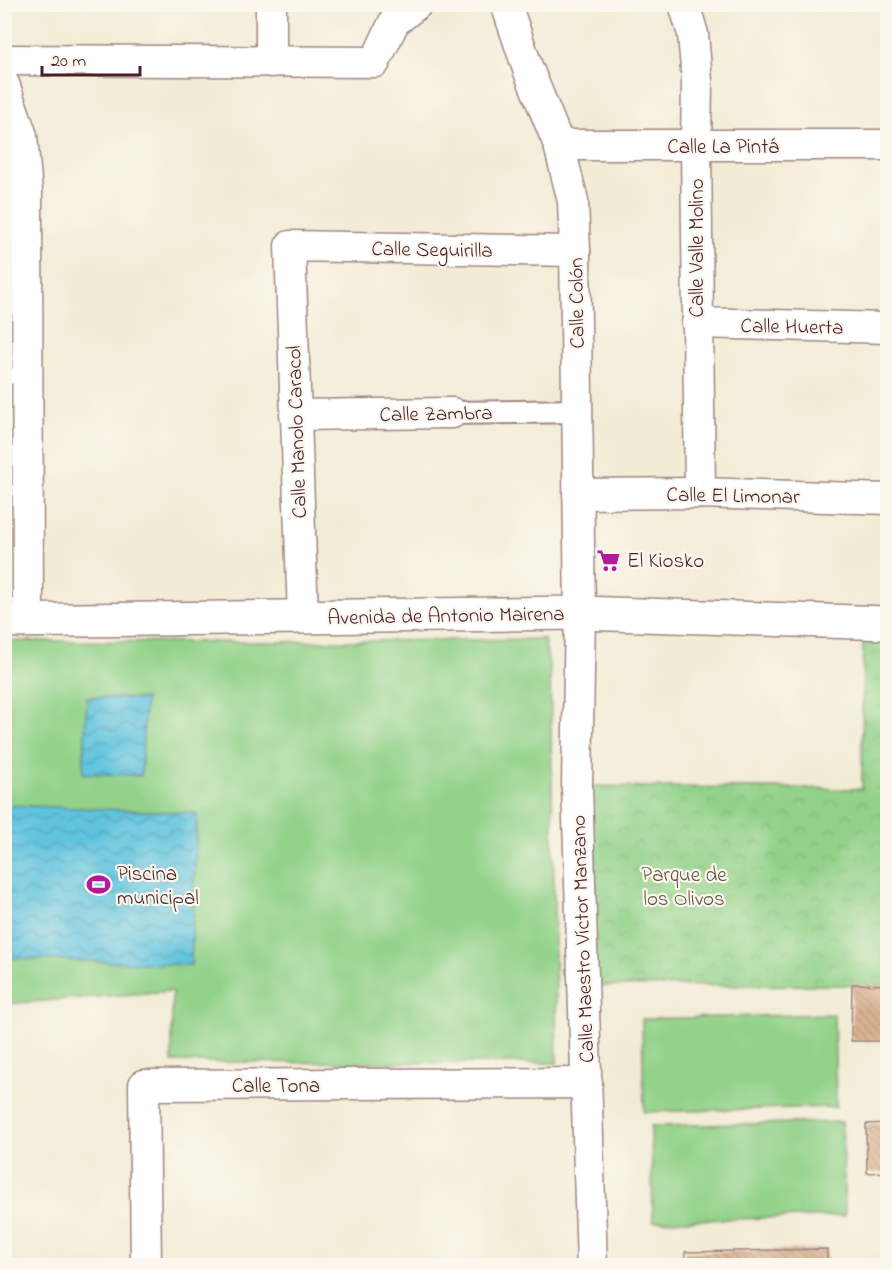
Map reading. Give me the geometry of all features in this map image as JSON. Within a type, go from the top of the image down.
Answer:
[{"type":"street","points":[[271,4],[271,62]]},
{"type":"street","points":[[4,60],[375,62],[394,22],[417,4]]},
{"type":"street","name":"Calle Colón","points":[[506,4],[528,69],[559,145],[573,201],[580,613]]},
{"type":"street","name":"Calle Valle Molino","points":[[684,4],[693,34],[697,81],[700,493]]},
{"type":"street","points":[[4,84],[22,136],[16,191],[16,621]]},
{"type":"street","name":"Calle La Pintá","points":[[559,145],[888,145]]},
{"type":"street","name":"Calle Seguirilla","points":[[290,246],[575,252]]},
{"type":"street","name":"Calle Manolo Caracol","points":[[290,246],[303,617]]},
{"type":"street","name":"Calle Huerta","points":[[697,323],[888,328]]},
{"type":"street","name":"Calle Zambra","points":[[295,414],[577,411]]},
{"type":"street","name":"Calle El Limonar","points":[[578,494],[700,493],[888,499]]},
{"type":"street","name":"Avenida de Antonio Mairena","points":[[16,621],[580,613],[888,623]]},
{"type":"street","name":"Calle Maestro Víctor Manzano","points":[[580,613],[577,786],[592,1266]]},
{"type":"street","name":"Calle Tona","points":[[146,1266],[144,1085],[587,1083]]},
{"type":"green space","points":[[4,191],[27,191],[27,376],[5,376]]},
{"type":"green space","name":"Parque de los Olivos","points":[[863,623],[887,623],[887,985],[584,986],[577,786],[862,789]]},
{"type":"green space","points":[[544,639],[550,669],[557,1063],[172,1062],[172,991],[5,1004],[5,641],[251,642]]},
{"type":"green space","points":[[834,1014],[836,1107],[644,1112],[642,1019]]},
{"type":"green space","points":[[842,1122],[845,1216],[653,1221],[651,1126]]},
{"type":"water","points":[[87,697],[145,699],[141,776],[83,773]]},
{"type":"water","name":"Piscina municipal","points":[[5,805],[197,813],[191,965],[5,958]]},
{"type":"building","points":[[852,984],[888,985],[888,1041],[851,1041]]},
{"type":"building","points":[[888,1123],[888,1172],[867,1173],[866,1124]]},
{"type":"building","points":[[827,1249],[827,1266],[685,1266],[685,1252]]},
{"type":"place","name":"El Kiosko","points":[[609,560]]},
{"type":"place","name":"Piscina municipal","points":[[99,885]]}]
